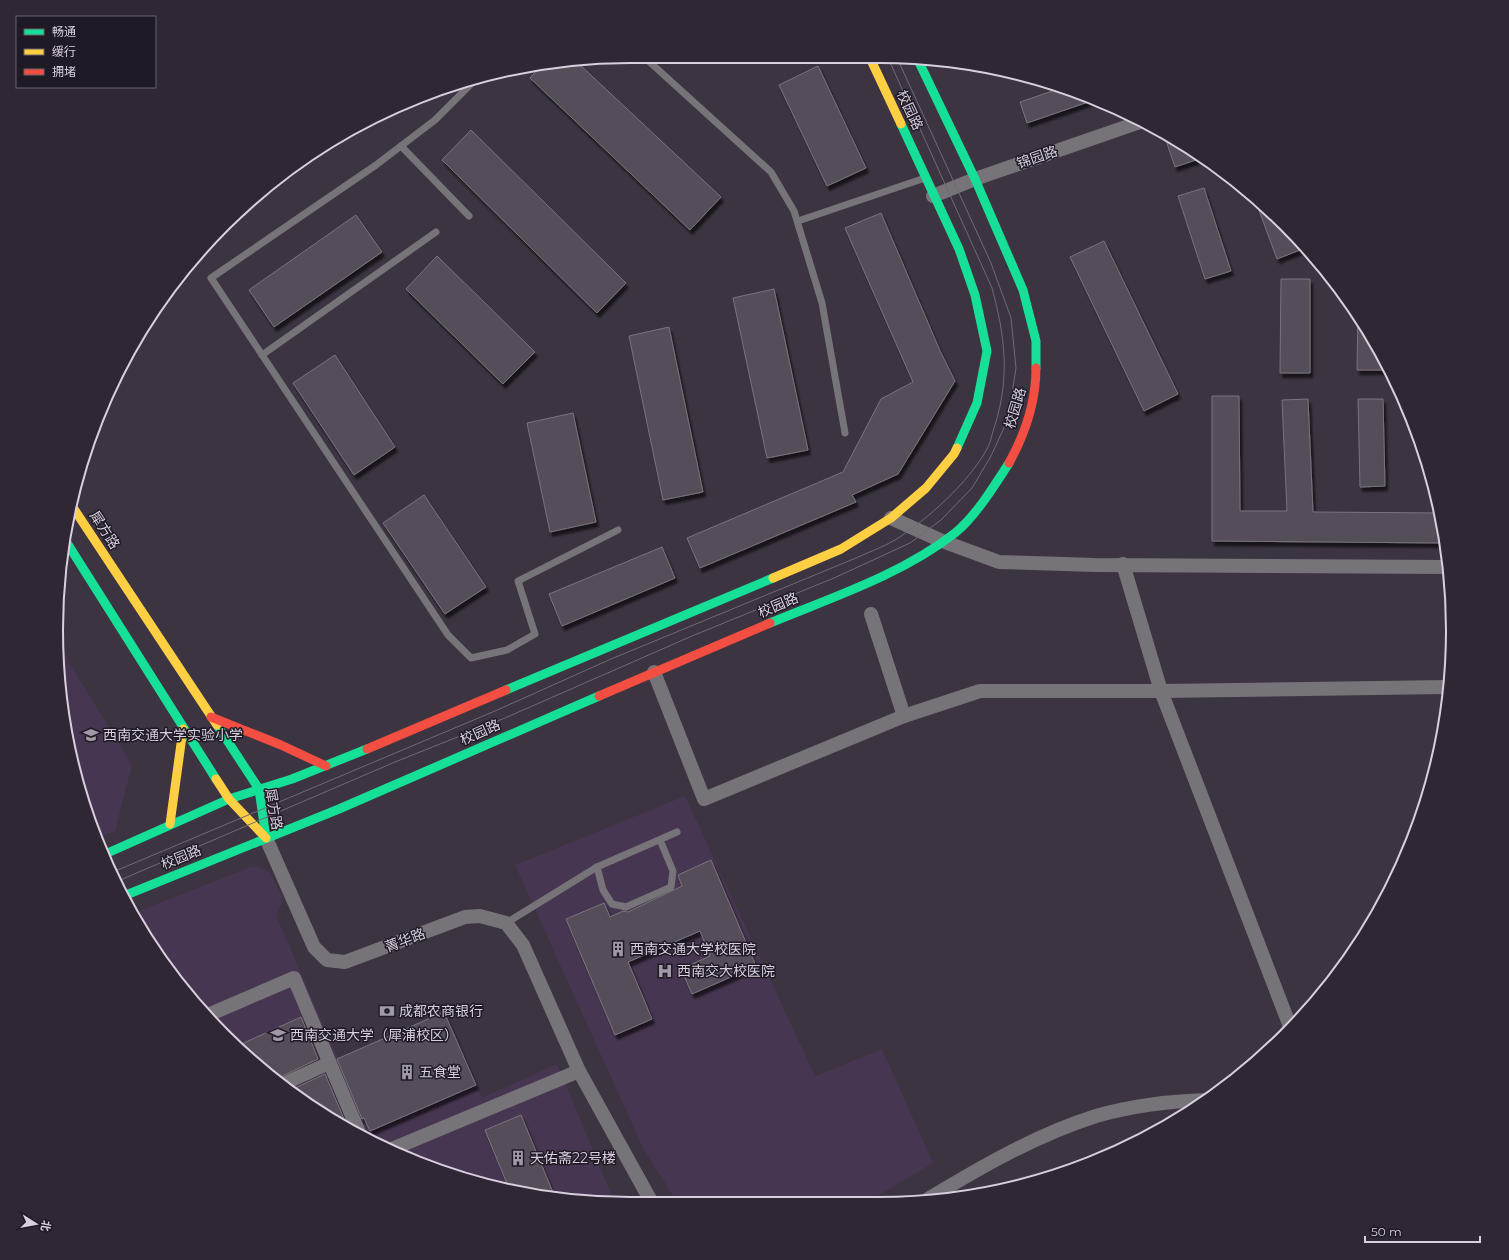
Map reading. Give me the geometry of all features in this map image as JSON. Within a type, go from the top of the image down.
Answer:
[{"type":"street","name":"校园路","points":[[108,852],[229,799],[292,779],[326,766],[841,549],[891,518],[926,488],[954,454],[977,404],[987,351],[975,295],[959,249],[872,63]]},
{"type":"street","name":"校园路","points":[[128,894],[347,806],[654,672],[855,588],[910,562],[956,532],[990,495],[1010,462],[1030,416],[1036,382],[1036,341],[1022,290],[975,179],[920,64]]},
{"type":"street","name":"锦园路","points":[[933,196],[975,179],[1135,124]]},
{"type":"street","name":"犀方路","points":[[76,512],[259,789],[266,838]]},
{"type":"street","points":[[891,518],[942,541],[999,562],[1095,565],[1442,567]]},
{"type":"street","name":"犀方路","points":[[69,547],[183,729],[229,799],[266,838]]},
{"type":"street","points":[[1122,564],[1161,690],[1288,1022]]},
{"type":"street","points":[[871,614],[904,716]]},
{"type":"street","points":[[654,672],[704,799],[904,716],[980,690],[1443,687]]},
{"type":"street","points":[[212,717],[281,745],[326,766]]},
{"type":"street","points":[[170,824],[183,729]]},
{"type":"street","name":"菁华路","points":[[266,838],[314,947],[328,960],[345,962],[465,917],[480,916],[506,923]]},
{"type":"street","points":[[506,923],[522,945],[579,1071],[649,1197]]},
{"type":"street","points":[[212,1013],[294,978],[356,1127]]},
{"type":"street","points":[[288,1082],[329,1063]]},
{"type":"street","points":[[397,1147],[579,1071]]},
{"type":"street","points":[[937,1194],[977,1170],[1061,1128],[1097,1116],[1128,1109],[1193,1102]]},
{"type":"lane","points":[[651,63],[771,172],[794,211],[822,303],[845,433]]},
{"type":"lane","points":[[468,87],[435,120],[401,146],[211,278],[448,635],[471,658],[507,650],[535,634],[518,581],[618,530]]},
{"type":"lane","points":[[401,146],[469,216]]},
{"type":"lane","points":[[798,221],[925,178]]},
{"type":"lane","points":[[262,355],[436,232]]},
{"type":"lane","points":[[506,923],[597,867],[677,832]]},
{"type":"lane","points":[[597,867],[603,890],[612,904],[626,907],[671,887],[673,871],[660,840]]},
{"type":"shaded area","name":"西南交通大学实验小学","points":[[64,654],[132,765],[115,831],[102,836],[82,777],[68,704]]},
{"type":"shaded area","name":"西南交大校医院","points":[[685,796],[815,1076],[882,1049],[933,1163],[876,1197],[674,1197],[643,1148],[515,865]]},
{"type":"shaded area","name":"西南交通大学（犀浦校区）","points":[[251,867],[257,867],[269,872],[282,895],[281,904],[276,915],[338,1058],[444,1012],[482,1098],[557,1064],[612,1197],[556,1192],[483,1178],[413,1154],[379,1139],[346,1121],[285,1080],[229,1031],[180,975],[138,911]]},
{"type":"building","points":[[581,65],[721,197],[690,230],[530,78],[536,71]]},
{"type":"building","points":[[818,66],[866,168],[827,186],[779,85]]},
{"type":"building","points":[[1053,91],[1087,103],[1027,123],[1020,102]]},
{"type":"building","points":[[471,130],[626,283],[597,313],[442,160]]},
{"type":"building","points":[[1166,141],[1196,160],[1175,167]]},
{"type":"building","points":[[1204,188],[1231,271],[1205,279],[1178,196]]},
{"type":"building","points":[[1258,209],[1300,250],[1277,259]]},
{"type":"building","points":[[881,213],[941,353],[955,381],[898,474],[852,495],[856,502],[700,568],[687,538],[843,472],[881,399],[913,382],[845,228]]},
{"type":"building","points":[[356,215],[382,252],[274,327],[249,290]]},
{"type":"building","points":[[1104,241],[1178,394],[1144,411],[1070,257]]},
{"type":"building","points":[[437,256],[535,352],[503,384],[406,289]]},
{"type":"building","points":[[1281,279],[1310,279],[1310,373],[1280,373]]},
{"type":"building","points":[[774,289],[808,450],[767,458],[733,298]]},
{"type":"building","points":[[669,327],[703,492],[663,500],[629,336]]},
{"type":"building","points":[[1358,327],[1383,370],[1357,370]]},
{"type":"building","points":[[335,355],[395,447],[354,475],[293,383]]},
{"type":"building","points":[[1212,396],[1239,396],[1240,511],[1287,511],[1282,400],[1308,399],[1313,512],[1434,513],[1439,543],[1212,541]]},
{"type":"building","points":[[1358,399],[1383,399],[1385,486],[1360,487]]},
{"type":"building","points":[[573,413],[596,522],[550,532],[527,423]]},
{"type":"building","points":[[424,495],[486,587],[445,614],[383,523]]},
{"type":"building","points":[[662,547],[675,578],[562,626],[549,594]]},
{"type":"building","name":"西南交通大学校医院","points":[[711,860],[756,966],[692,994],[681,969],[710,956],[700,931],[628,962],[652,1019],[615,1035],[566,919],[604,903],[610,917],[623,911],[628,912],[682,886],[678,875]]},
{"type":"building","name":"五食堂","points":[[444,1012],[476,1085],[370,1131],[364,1118],[362,1119],[337,1059]]},
{"type":"building","points":[[301,1017],[318,1059],[281,1077],[243,1044]]},
{"type":"building","points":[[325,1074],[344,1120],[315,1101],[296,1088]]},
{"type":"building","name":"天佑斋22号楼","points":[[521,1115],[553,1191],[507,1183],[485,1130]]},
{"type":"tram line","points":[[116,871],[495,711],[611,659],[881,547],[895,540],[920,522],[958,487],[979,462],[987,449],[990,440],[1000,407],[1003,390],[1003,340],[992,288],[890,63]]},
{"type":"tram line","points":[[121,880],[395,762],[505,718],[692,636],[834,578],[910,543],[941,520],[972,488],[991,456],[1008,419],[1016,368],[1011,318],[991,263],[900,64]]},
{"type":"traffic: fast","points":[[920,64],[975,179],[1023,290],[1036,341],[1036,368]]},
{"type":"traffic: fast","points":[[901,124],[959,249],[975,295],[987,351],[977,403],[957,448]]},
{"type":"traffic: fast","points":[[770,623],[866,584],[934,548],[955,533],[970,518],[1009,463]]},
{"type":"traffic: fast","points":[[69,547],[216,779]]},
{"type":"traffic: fast","points":[[506,690],[773,578]]},
{"type":"traffic: fast","points":[[128,894],[339,809],[599,696]]},
{"type":"traffic: fast","points":[[217,725],[259,789],[266,838]]},
{"type":"traffic: fast","points":[[108,853],[229,799],[292,779],[367,749]]},
{"type":"traffic: slow","points":[[872,63],[901,124]]},
{"type":"traffic: slow","points":[[773,578],[841,549],[891,518],[926,488],[954,454],[957,448]]},
{"type":"traffic: slow","points":[[76,512],[217,725]]},
{"type":"traffic: slow","points":[[170,824],[183,729]]},
{"type":"traffic: slow","points":[[216,779],[229,799],[266,838]]},
{"type":"traffic: jam","points":[[1009,463],[1025,429],[1032,405],[1036,368]]},
{"type":"traffic: jam","points":[[599,696],[770,623]]},
{"type":"traffic: jam","points":[[367,749],[506,690]]},
{"type":"traffic: jam","points":[[211,717],[281,745],[326,766]]},
{"type":"place","name":"西南交通大学实验小学","points":[[91,735]]},
{"type":"place","name":"西南交通大学校医院","points":[[618,949]]},
{"type":"place","name":"西南交大校医院","points":[[665,971]]},
{"type":"place","name":"成都农商银行","points":[[387,1011]]},
{"type":"place","name":"西南交通大学（犀浦校区）","points":[[278,1035]]},
{"type":"place","name":"五食堂","points":[[407,1072]]},
{"type":"place","name":"天佑斋22号楼","points":[[518,1158]]}]
